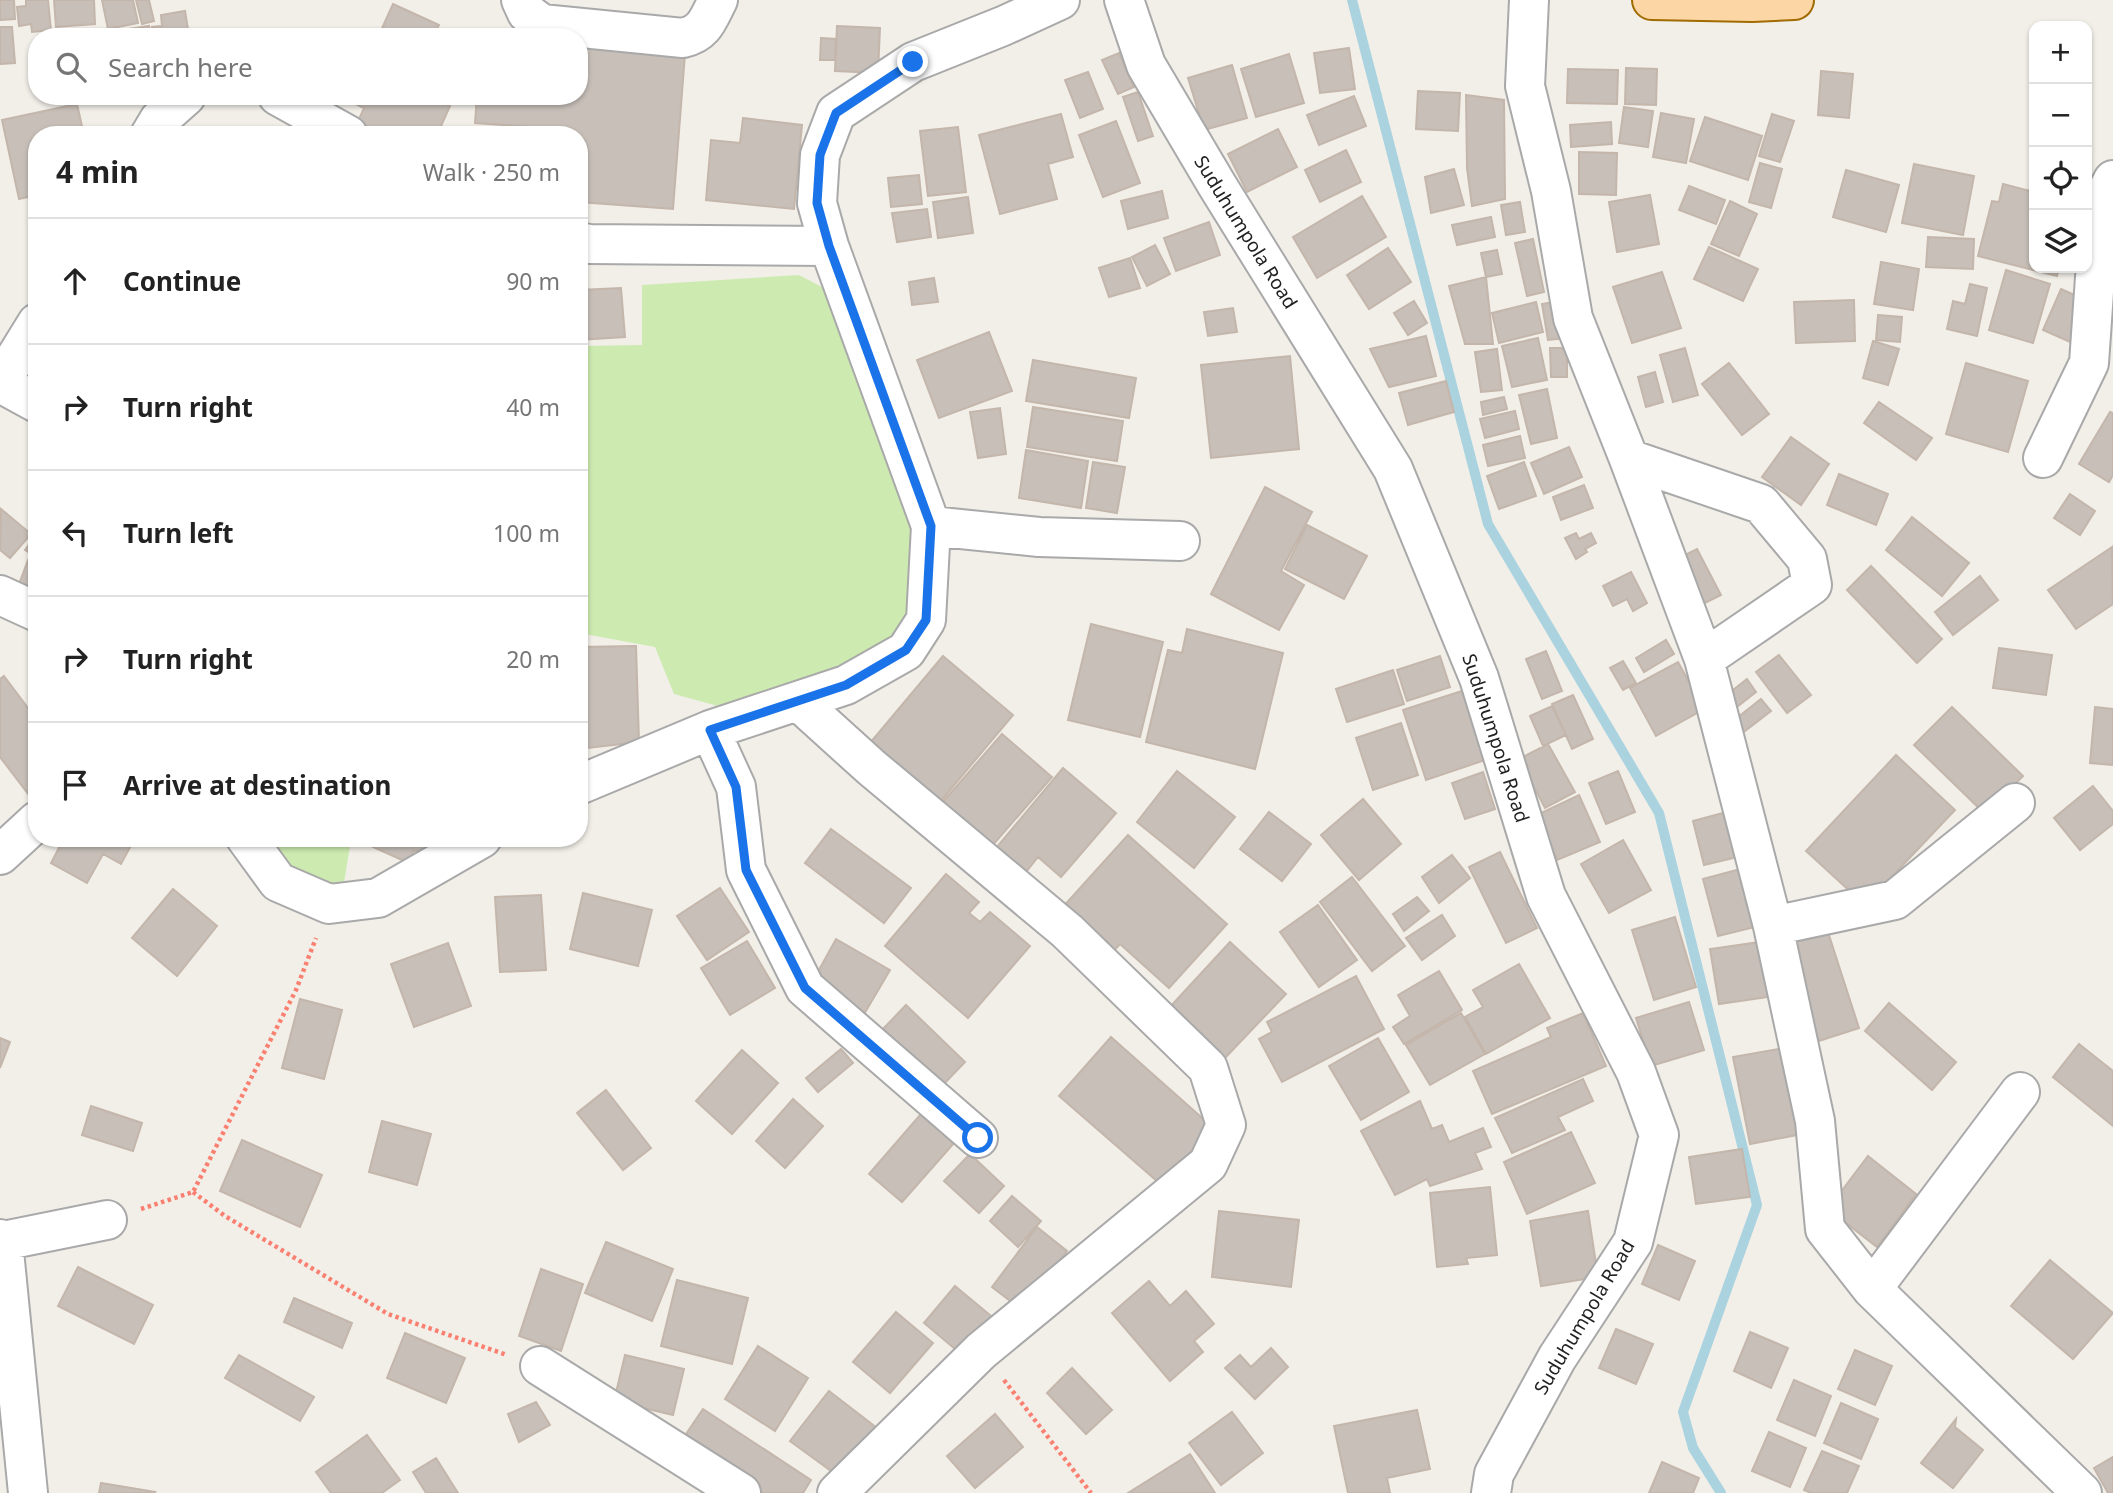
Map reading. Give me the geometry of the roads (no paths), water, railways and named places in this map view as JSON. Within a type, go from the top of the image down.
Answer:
[{"type":"main road","points":[[1652,0],[1794,0]]},
{"type":"street","points":[[521,0],[527,13],[542,24],[582,28]]},
{"type":"street","points":[[588,29],[683,38],[694,36],[702,30],[718,0]]},
{"type":"street","points":[[588,781],[710,730],[846,685],[906,650],[926,620],[931,526],[829,246],[817,203],[820,155],[836,113],[913,62],[1060,0]]},
{"type":"street","name":"Suduhumpola Road","points":[[1124,0],[1146,65],[1393,469],[1479,678],[1546,895],[1636,1072],[1659,1135],[1633,1242],[1557,1357],[1494,1474],[1491,1493]]},
{"type":"street","points":[[1529,0],[1525,86],[1551,191],[1573,318],[1704,659],[1773,926],[1815,1121],[1825,1229],[1872,1289],[2082,1493]]},
{"type":"street","points":[[155,126],[176,105]]},
{"type":"street","points":[[294,105],[332,126]]},
{"type":"street","points":[[2043,458],[2089,363],[2100,206],[2113,180]]},
{"type":"street","points":[[588,244],[829,246]]},
{"type":"street","points":[[28,338],[0,383],[28,398]]},
{"type":"street","points":[[1629,459],[1761,504],[1807,559],[1812,585],[1704,659]]},
{"type":"street","points":[[931,526],[1039,537],[1180,541]]},
{"type":"street","points":[[0,595],[28,608]]},
{"type":"street","points":[[799,702],[872,768],[1066,932],[1208,1068],[1226,1125],[1208,1164],[981,1350],[837,1493]]},
{"type":"street","points":[[710,730],[736,787],[746,870],[805,988],[978,1138]]},
{"type":"street","points":[[1773,926],[1895,900],[2015,803]]},
{"type":"street","points":[[0,855],[28,829]]},
{"type":"street","points":[[253,847],[278,882],[329,904],[378,898],[466,847]]},
{"type":"street","points":[[1872,1289],[2020,1092]]},
{"type":"street","points":[[28,1493],[2,1240],[107,1220]]},
{"type":"street","points":[[540,1366],[741,1493]]},
{"type":"waterway","points":[[1352,0],[1488,524],[1659,813],[1757,1205],[1683,1412],[1693,1448],[1721,1493]]}]
